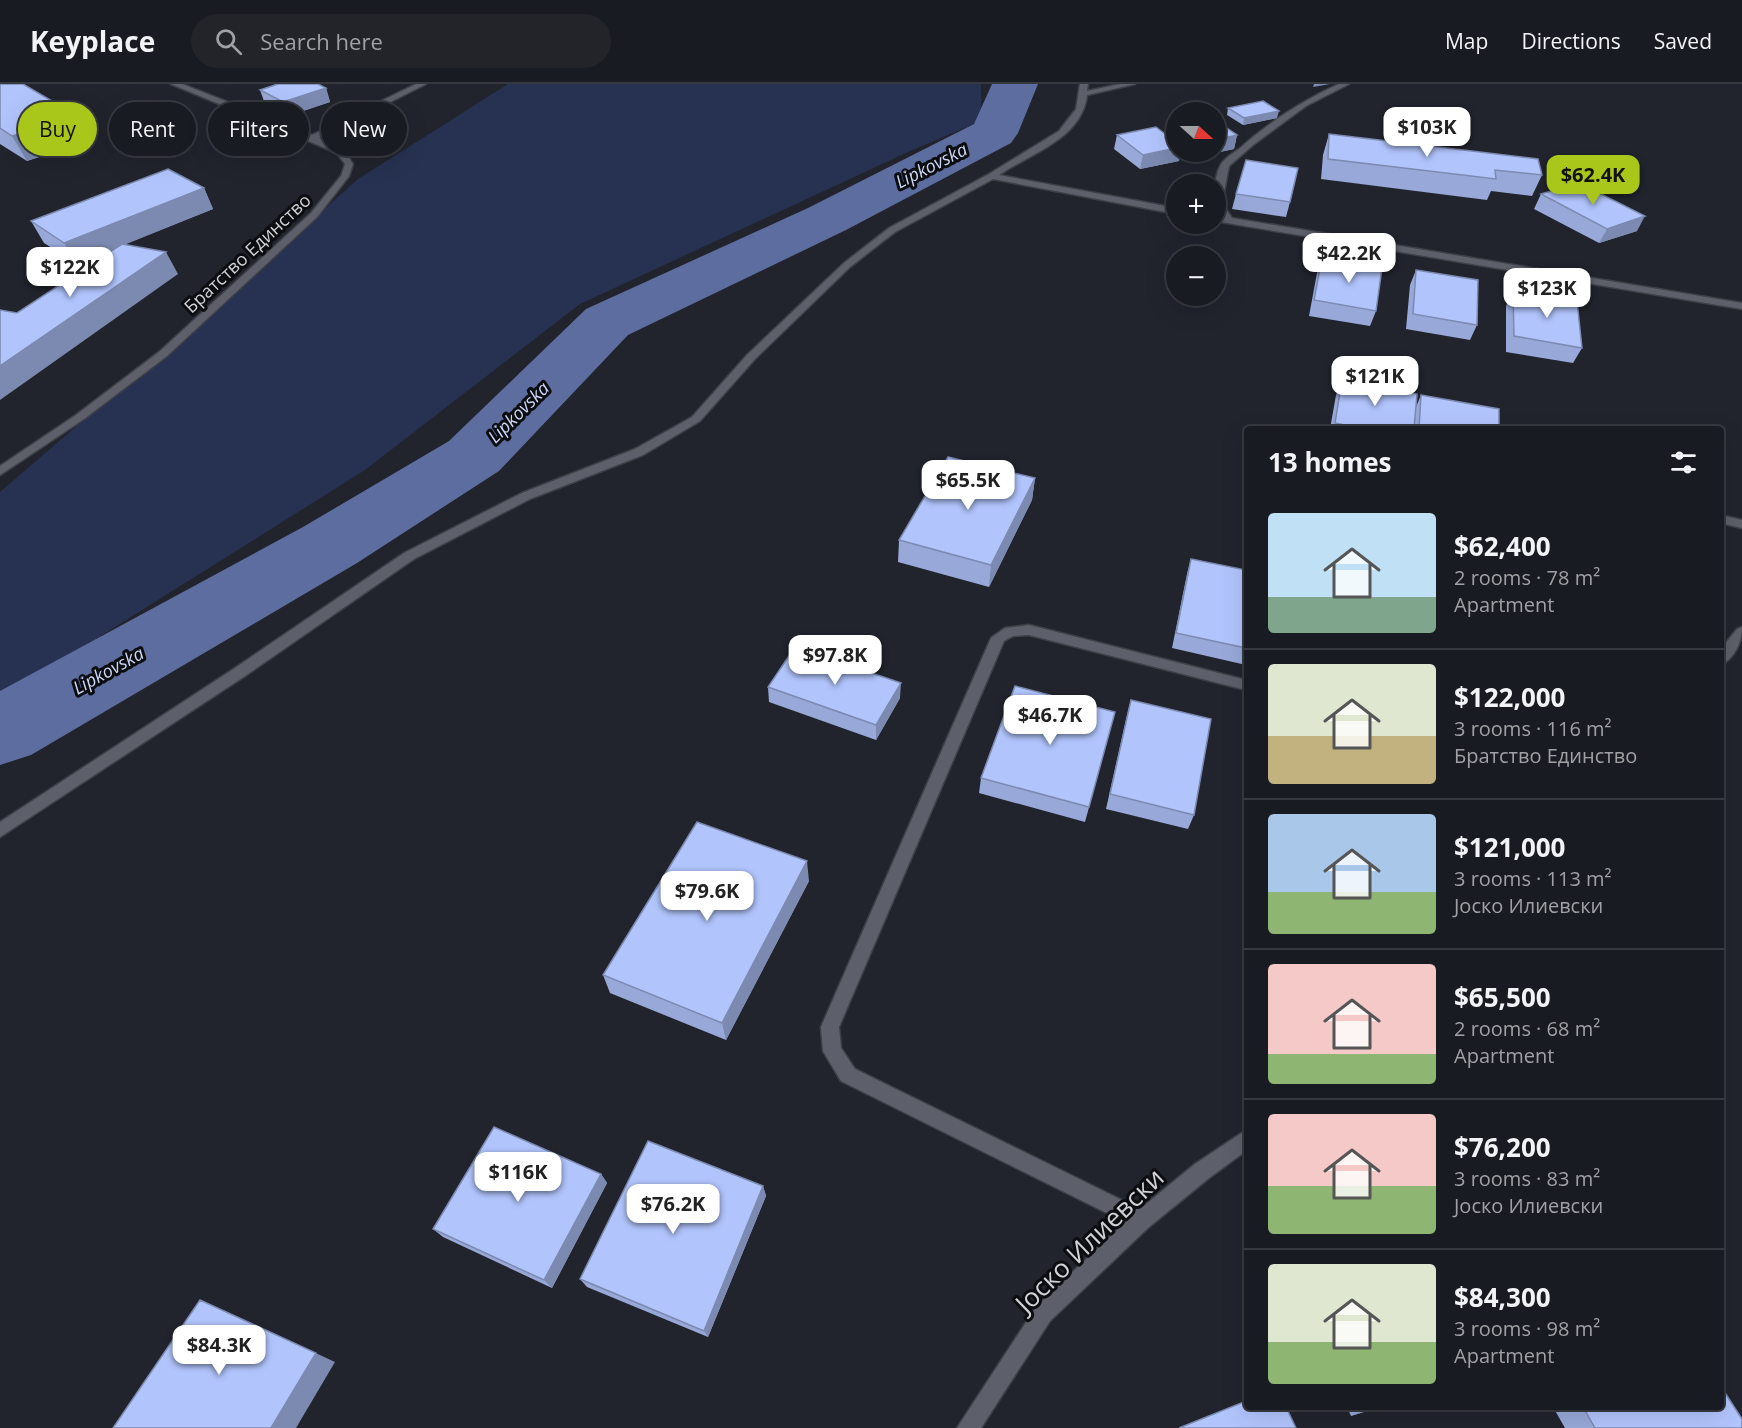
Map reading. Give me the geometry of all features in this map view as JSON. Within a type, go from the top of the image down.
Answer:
[{"type":"street","name":"Братство Единство","points":[[0,471],[80,417],[163,354],[314,215],[345,176],[349,164],[340,152],[312,138],[175,84]]},
{"type":"street","points":[[312,138],[422,84]]},
{"type":"street","points":[[0,830],[240,672],[409,556],[526,496],[639,452],[696,419],[751,357],[847,265],[892,230],[1052,141],[1065,130],[1080,111],[1083,89],[1131,84]]},
{"type":"street","points":[[1229,220],[1217,203],[1225,165],[1250,143],[1303,104],[1345,84]]},
{"type":"street","points":[[992,176],[1166,209]]},
{"type":"street","points":[[1226,220],[1742,306]]},
{"type":"street","points":[[1724,520],[1742,524]]},
{"type":"street","points":[[1142,1220],[849,1075],[832,1051],[830,1026],[998,638],[1010,631],[1029,630],[1244,684]]},
{"type":"street","points":[[1724,655],[1742,632]]},
{"type":"street","name":"Јоско Илиевски","points":[[968,1428],[1043,1314],[1142,1220],[1202,1171],[1244,1141]]},
{"type":"shaded area","points":[[508,84],[981,84],[981,121],[908,152],[580,304],[365,470],[0,699],[0,492],[216,306],[358,179],[394,156],[407,156],[407,148]]},
{"type":"building","points":[[0,84],[23,84],[54,102],[18,102],[18,134],[12,136],[0,128]]},
{"type":"building","points":[[278,84],[318,84],[326,88],[283,102],[260,90]]},
{"type":"building","points":[[1263,101],[1279,111],[1244,118],[1228,108]]},
{"type":"building","points":[[1156,127],[1166,134],[1166,150],[1143,155],[1117,135]]},
{"type":"building","points":[[1226,128],[1237,135],[1226,138]]},
{"type":"building","points":[[1329,134],[1538,159],[1542,175],[1495,170],[1496,179],[1328,159]]},
{"type":"building","points":[[1246,160],[1298,168],[1290,202],[1236,194]]},
{"type":"building","points":[[168,169],[204,188],[64,243],[31,221]]},
{"type":"building","points":[[1579,183],[1645,216],[1607,229],[1541,194]]},
{"type":"building","points":[[122,244],[166,252],[0,366],[0,310],[17,313]]},
{"type":"building","points":[[1322,258],[1382,268],[1376,311],[1314,300]]},
{"type":"building","points":[[1416,270],[1478,280],[1477,325],[1413,314]]},
{"type":"building","points":[[1513,290],[1577,301],[1582,348],[1514,336]]},
{"type":"building","points":[[1342,380],[1417,394],[1414,426],[1350,426],[1335,423]]},
{"type":"building","points":[[1421,395],[1499,409],[1499,426],[1419,426]]},
{"type":"building","points":[[948,457],[1035,478],[991,565],[899,540]]},
{"type":"building","points":[[1191,559],[1244,570],[1244,648],[1176,633]]},
{"type":"building","points":[[795,647],[901,683],[876,725],[768,687]]},
{"type":"building","points":[[1015,686],[1115,712],[1089,807],[981,778]]},
{"type":"building","points":[[1131,700],[1211,719],[1194,815],[1110,794]]},
{"type":"building","points":[[697,822],[807,861],[722,1023],[603,975]]},
{"type":"building","points":[[494,1127],[601,1174],[544,1280],[433,1229]]},
{"type":"building","points":[[648,1141],[763,1186],[704,1331],[580,1279]]},
{"type":"building","points":[[200,1300],[316,1353],[271,1428],[113,1428]]},
{"type":"building","points":[[1724,1391],[1742,1419],[1742,1428],[1595,1428],[1585,1410],[1724,1410]]},
{"type":"building","points":[[1244,1402],[1244,1410],[1287,1410],[1296,1428],[1179,1428]]},
{"type":"waterway","name":"Lipkovska","points":[[0,731],[330,545],[474,456],[607,322],[827,219],[994,133],[1015,84]]}]
